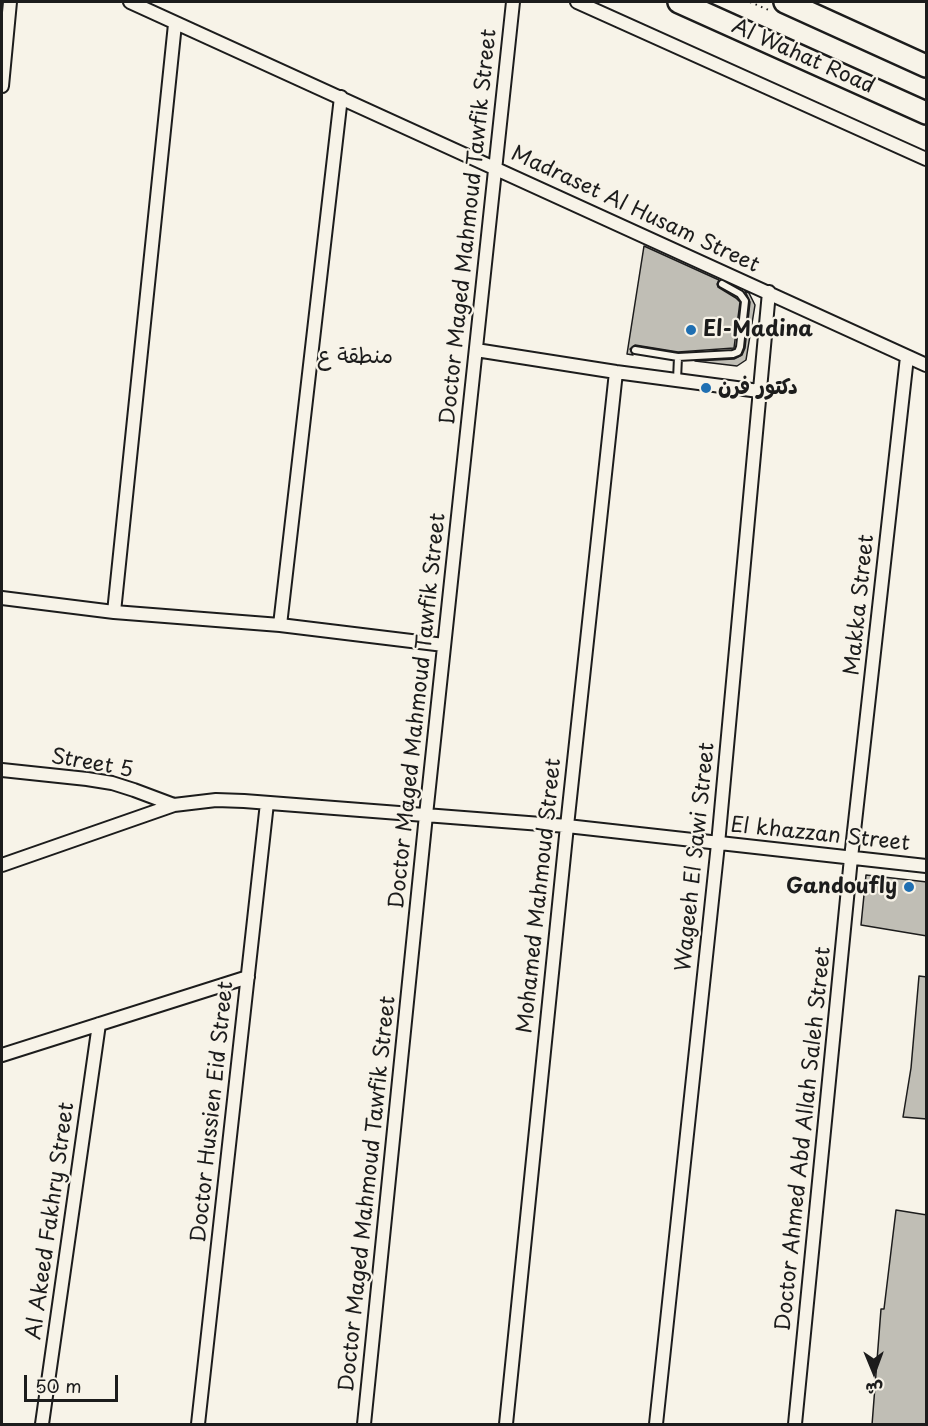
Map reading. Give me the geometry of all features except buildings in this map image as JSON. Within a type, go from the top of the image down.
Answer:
[{"type":"highway","name":"Al Wahat Road","points":[[679,2],[927,113]]},
{"type":"highway","name":"Al Wahat Road","points":[[785,2],[812,10],[927,66]]},
{"type":"street","points":[[2,86],[10,2]]},
{"type":"street","name":"Madraset Al Husam Street","points":[[130,2],[927,365]]},
{"type":"street","name":"Doctor Maged Mahmoud Tawfik Street","points":[[364,1425],[426,815],[513,2]]},
{"type":"street","points":[[577,2],[927,159]]},
{"type":"street","points":[[114,612],[176,24]]},
{"type":"street","points":[[280,625],[340,97]]},
{"type":"street","name":"Wageeh El Sawi Street","points":[[656,1425],[718,844],[769,292]]},
{"type":"street","points":[[476,350],[759,391]]},
{"type":"street","name":"Makka Street","points":[[851,858],[907,357]]},
{"type":"street","name":"Mohamed Mahmoud Street","points":[[506,1425],[616,372]]},
{"type":"street","points":[[2,598],[114,612],[280,625],[444,645]]},
{"type":"street","name":"Street 5","points":[[2,770],[112,783],[174,805]]},
{"type":"street","name":"El khazzan Street","points":[[2,865],[174,805],[216,800],[567,826],[927,866]]},
{"type":"street","name":"Doctor Hussien Eid Street","points":[[198,1425],[267,803]]},
{"type":"street","name":"Doctor Ahmed Abd Allah Saleh Street","points":[[795,1425],[851,858]]},
{"type":"street","points":[[2,1055],[248,977]]},
{"type":"street","name":"Al Akeed Fakhry Street","points":[[42,1425],[99,1024]]},
{"type":"lane","points":[[635,350],[678,357],[738,352],[746,304],[740,294],[722,284]]},
{"type":"lane","points":[[744,298],[756,286]]},
{"type":"lane","points":[[677,380],[678,357]]},
{"type":"place","name":"El-Madina","points":[[691,330]]},
{"type":"place","name":"دكتور فرن","points":[[706,388]]},
{"type":"place","name":"Gandoufly","points":[[909,887]]},
{"type":"district","name":"منطقة ع","points":[[355,357]]}]
